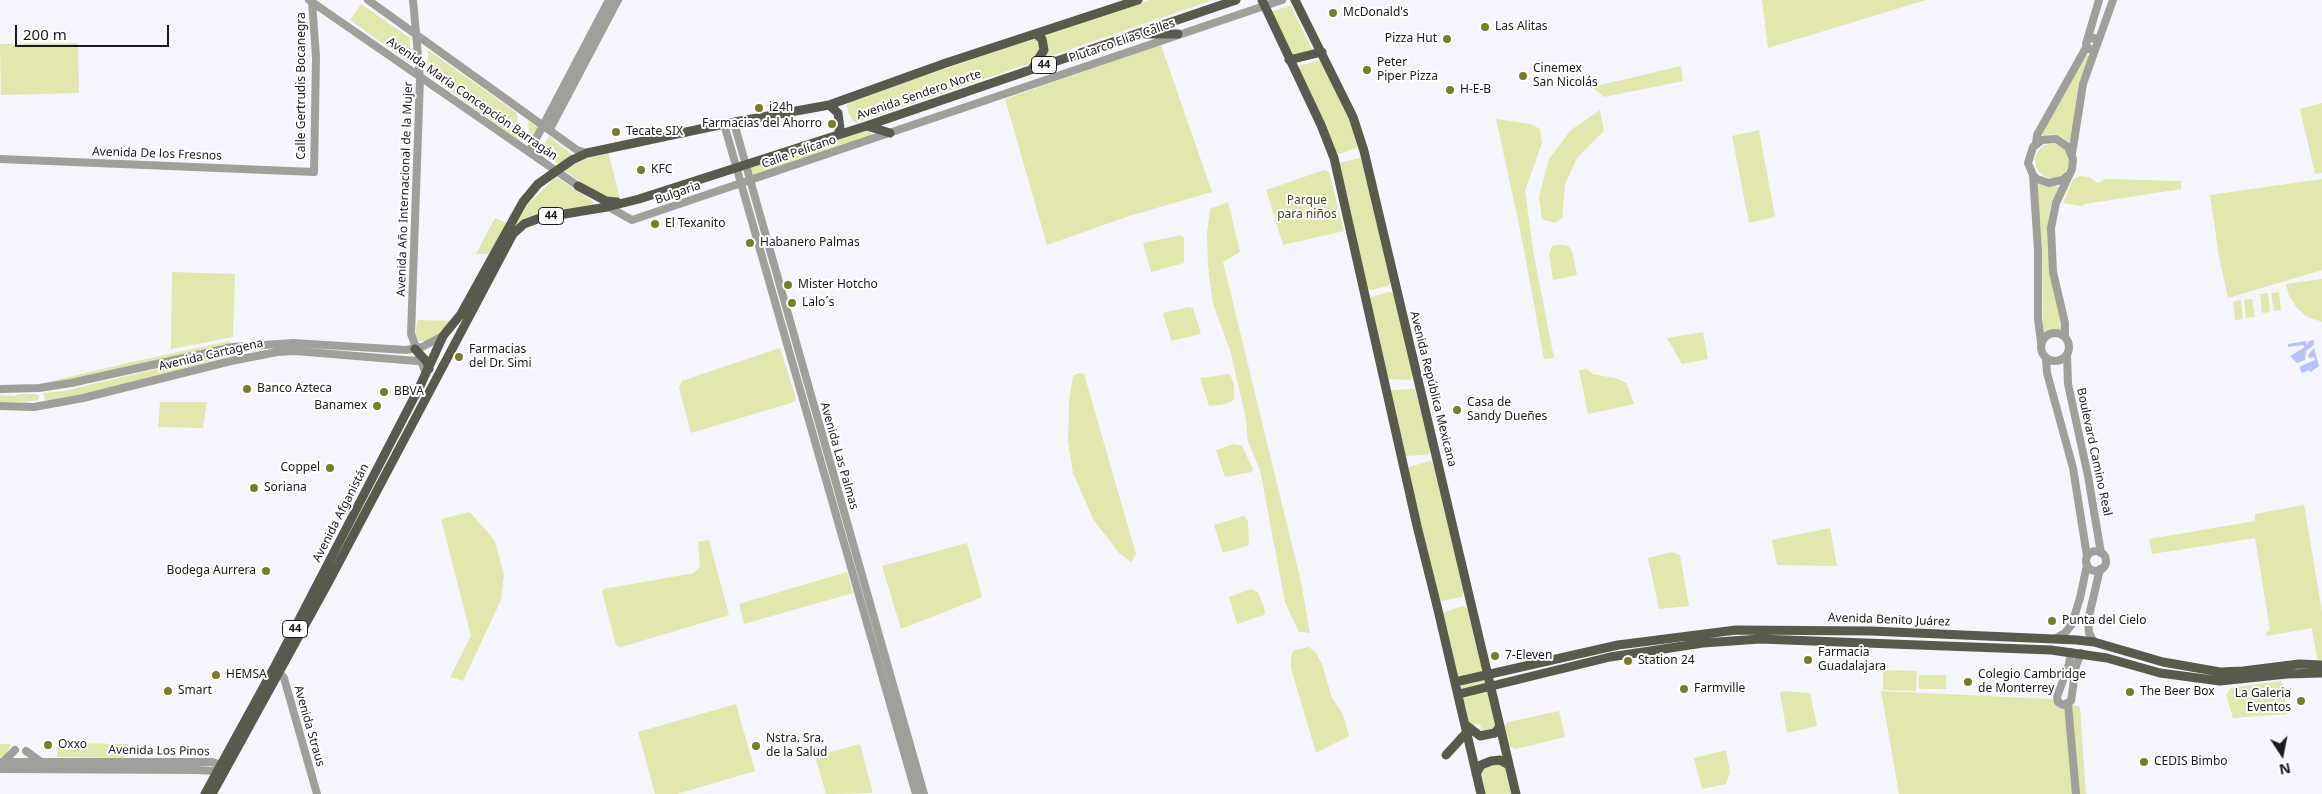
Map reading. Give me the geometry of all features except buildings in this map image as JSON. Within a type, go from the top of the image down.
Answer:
[{"type":"main road","name":"Avenida Sendero Norte","points":[[587,153],[724,124],[829,105],[946,63],[1138,0]]},
{"type":"main road","name":"Avenida Sendero Norte","points":[[607,207],[866,126],[1236,0]]},
{"type":"main road","name":"Avenida República Mexicana","points":[[1295,0],[1353,117],[1366,160],[1516,794]]},
{"type":"main road","points":[[1263,3],[1315,112],[1334,158],[1417,526],[1459,694],[1481,794]]},
{"type":"main road","points":[[1032,69],[1044,50],[1042,39],[1036,34]]},
{"type":"main road","points":[[1138,34],[1178,34]]},
{"type":"main road","points":[[1289,60],[1322,52]]},
{"type":"main road","points":[[845,100],[843,112],[846,122],[852,130]]},
{"type":"main road","points":[[829,105],[838,113],[840,129],[838,135]]},
{"type":"main road","points":[[866,126],[890,133]]},
{"type":"main road","name":"44","points":[[503,245],[523,202],[538,184],[556,170],[587,153]]},
{"type":"main road","points":[[578,186],[612,202],[653,194]]},
{"type":"main road","name":"44","points":[[503,245],[524,224],[540,218],[607,207]]},
{"type":"main road","name":"Avenida Afganistán","points":[[277,670],[390,444],[426,365],[444,336],[461,314],[503,245]]},
{"type":"main road","name":"Avenida Afganistán","points":[[205,794],[222,769],[385,476],[503,245]]},
{"type":"main road","points":[[416,349],[426,365],[430,381],[421,408]]},
{"type":"main road","points":[[426,365],[438,361],[450,352]]},
{"type":"main road","points":[[385,476],[382,467],[391,449],[390,444]]},
{"type":"main road","points":[[1760,639],[1774,634],[1778,629]]},
{"type":"main road","name":"Avenida Benito Juárez","points":[[1455,682],[1618,644],[1702,633],[1778,629],[2094,642],[2220,676],[2299,664],[2322,665]]},
{"type":"main road","name":"Avenida Benito Juárez","points":[[1459,694],[1638,652],[1760,639],[2071,652],[2107,658],[2160,673],[2220,676],[2322,673]]},
{"type":"main road","points":[[2107,658],[2111,647]]},
{"type":"main road","points":[[1466,728],[1480,736],[1495,733],[1500,726]]},
{"type":"main road","points":[[1446,755],[1466,728]]},
{"type":"main road","points":[[1476,774],[1481,765],[1491,761],[1500,760],[1509,766]]},
{"type":"main road","name":"Avenida Afganistán","points":[[212,794],[222,769]]},
{"type":"street","name":"Avenida María Concepción Barragán","points":[[368,0],[577,150],[587,153]]},
{"type":"street","name":"Avenida Año Internacional de la Mujer","points":[[413,0],[420,78],[411,321],[411,334],[416,349]]},
{"type":"street","points":[[546,127],[608,0]]},
{"type":"street","points":[[529,152],[546,127],[618,0]]},
{"type":"street","name":"Plutarco Elias Calles","points":[[856,144],[1263,3],[1282,0]]},
{"type":"street","points":[[2100,0],[2088,43],[2037,136],[2036,144],[2028,158],[2033,175],[2038,250],[2038,308],[2041,351],[2046,359],[2060,361],[2067,355],[2069,346],[2064,337],[2065,323],[2053,272],[2052,228],[2056,203],[2073,164],[2072,154],[2083,84],[2113,0]]},
{"type":"street","name":"Avenida María Concepción Barragán","points":[[311,1],[607,207],[622,215]]},
{"type":"street","name":"Calle Gertrudis Bocanegra","points":[[311,1],[316,57],[314,172]]},
{"type":"street","points":[[2088,43],[2094,38],[2097,46]]},
{"type":"street","name":"Avenida Las Palmas","points":[[734,123],[741,166],[741,183],[916,794]]},
{"type":"street","name":"Avenida Las Palmas","points":[[724,124],[741,166],[750,180],[924,794]]},
{"type":"street","points":[[2036,144],[2042,140],[2056,139],[2068,147],[2072,154]]},
{"type":"street","name":"Calle Pelícano","points":[[741,183],[856,144]]},
{"type":"street","name":"Avenida De los Fresnos","points":[[0,160],[314,172]]},
{"type":"street","points":[[2033,175],[2049,184],[2056,183],[2067,176]]},
{"type":"street","name":"Bulgaria","points":[[622,215],[632,220],[741,183]]},
{"type":"street","points":[[2041,343],[2050,334],[2055,333],[2064,337]]},
{"type":"street","points":[[416,349],[436,342],[444,336]]},
{"type":"street","name":"Avenida Cartagena","points":[[0,389],[39,388],[72,383],[245,346],[293,344],[416,349]]},
{"type":"street","points":[[245,346],[243,352],[250,357]]},
{"type":"street","points":[[223,363],[227,355],[226,349]]},
{"type":"street","name":"Avenida Cartagena","points":[[0,406],[34,407],[83,398],[250,357],[295,351],[426,365]]},
{"type":"street","name":"Boulevard Camino Real","points":[[2067,355],[2068,384],[2102,553]]},
{"type":"street","name":"Boulevard Camino Real","points":[[2046,359],[2047,374],[2073,468],[2087,561],[2080,598],[2072,624],[2065,633],[2054,639]]},
{"type":"street","points":[[2094,642],[2089,633],[2088,620],[2100,569],[2105,561],[2102,553],[2094,552],[2087,561],[2092,570],[2100,569]]},
{"type":"street","points":[[2068,704],[2060,704],[2057,697],[2069,664],[2071,652]]},
{"type":"street","points":[[2076,794],[2068,704],[2071,701],[2076,666],[2081,653]]},
{"type":"street","name":"Avenida Straus","points":[[277,670],[284,678],[317,794]]},
{"type":"street","points":[[1,765],[15,750]]},
{"type":"street","points":[[26,751],[41,762]]},
{"type":"street","name":"Avenida Los Pinos","points":[[1,765],[41,762],[212,762],[222,769]]},
{"type":"street","name":"Avenida Los Pinos","points":[[1,765],[222,769]]},
{"type":"green space","points":[[1150,0],[1213,0],[856,123],[848,112],[847,102]]},
{"type":"green space","points":[[1762,0],[1926,0],[1768,48]]},
{"type":"green space","points":[[361,4],[410,38],[410,63],[350,20]]},
{"type":"green space","points":[[1291,5],[1313,51],[1294,56],[1271,12]]},
{"type":"green space","points":[[78,43],[79,93],[1,95],[0,44]]},
{"type":"green space","points":[[1161,45],[1212,192],[1129,216],[1047,245],[1005,99]]},
{"type":"green space","points":[[428,50],[517,113],[520,141],[428,75]]},
{"type":"green space","points":[[2087,55],[2090,57],[2072,140],[2069,143],[2059,136],[2043,137],[2043,131]]},
{"type":"green space","points":[[1321,60],[1349,119],[1358,147],[1343,153],[1337,154],[1298,66]]},
{"type":"green space","points":[[1681,66],[1683,81],[1604,97],[1592,87]]},
{"type":"green space","points":[[2322,103],[2322,173],[2315,174],[2300,109]]},
{"type":"green space","points":[[1600,110],[1604,131],[1577,158],[1565,184],[1562,218],[1555,223],[1542,219],[1539,197],[1549,159],[1571,130]]},
{"type":"green space","points":[[1496,119],[1531,124],[1540,129],[1542,143],[1525,191],[1534,256],[1554,358],[1544,359],[1520,229]]},
{"type":"green space","points":[[528,121],[539,128],[530,146]]},
{"type":"green space","points":[[869,129],[873,136],[752,176],[750,168]]},
{"type":"green space","points":[[1759,130],[1775,217],[1749,223],[1732,136]]},
{"type":"green space","points":[[549,136],[574,156],[558,164],[540,152]]},
{"type":"green space","points":[[2052,144],[2059,145],[2064,149],[2068,154],[2068,168],[2064,173],[2059,177],[2052,178],[2045,177],[2040,173],[2036,168],[2035,161],[2036,154],[2040,149],[2045,145]]},
{"type":"green space","points":[[608,151],[620,198],[617,200],[606,200],[564,170],[589,157]]},
{"type":"green space","points":[[1361,158],[1391,282],[1388,286],[1371,290],[1366,288],[1339,163]]},
{"type":"green space","name":"Parque para niños","points":[[1324,170],[1329,172],[1344,231],[1283,245],[1266,190]]},
{"type":"green space","points":[[2080,176],[2089,177],[2098,183],[2106,179],[2181,181],[2181,189],[2081,206],[2063,203],[2073,179]]},
{"type":"green space","points":[[556,177],[594,202],[592,206],[535,215],[521,221],[508,237],[528,204]]},
{"type":"green space","points":[[2322,179],[2322,270],[2228,298],[2219,257],[2210,195]]},
{"type":"green space","points":[[2036,185],[2049,187],[2057,186],[2059,188],[2050,207],[2048,226],[2050,275],[2063,325],[2061,330],[2043,334],[2042,243]]},
{"type":"green space","points":[[1228,202],[1240,252],[1223,262],[1301,582],[1310,633],[1299,632],[1285,602],[1260,470],[1248,442],[1246,420],[1231,353],[1213,304],[1208,266],[1207,234],[1210,209]]},
{"type":"green space","points":[[495,218],[506,223],[491,254],[476,254]]},
{"type":"green space","points":[[1181,235],[1184,238],[1184,263],[1151,272],[1143,243]]},
{"type":"green space","points":[[1552,246],[1568,246],[1572,251],[1577,275],[1553,280],[1549,254]]},
{"type":"green space","points":[[172,272],[235,274],[233,337],[171,349]]},
{"type":"green space","points":[[2322,279],[2322,322],[2306,316],[2297,308],[2289,296],[2286,284]]},
{"type":"green space","points":[[1392,292],[1395,297],[1413,376],[1411,380],[1389,379],[1386,376],[1369,298]]},
{"type":"green space","points":[[2279,292],[2281,310],[2274,311],[2271,293]]},
{"type":"green space","points":[[2268,293],[2270,312],[2262,313],[2260,294]]},
{"type":"green space","points":[[2252,299],[2255,317],[2246,318],[2244,300]]},
{"type":"green space","points":[[2241,300],[2243,319],[2235,320],[2233,302]]},
{"type":"green space","points":[[1189,307],[1193,308],[1201,334],[1171,341],[1163,313]]},
{"type":"green space","points":[[418,320],[453,321],[436,341],[419,341],[415,336]]},
{"type":"green space","points":[[1703,332],[1708,359],[1682,364],[1667,338]]},
{"type":"green space","points":[[230,341],[230,345],[43,387],[44,383]]},
{"type":"green space","points":[[780,348],[796,399],[794,402],[691,433],[679,387],[682,381]]},
{"type":"green space","points":[[223,353],[226,355],[223,358],[111,388],[45,401],[43,393],[64,391]]},
{"type":"green space","points":[[1586,369],[1593,374],[1619,379],[1627,384],[1634,404],[1588,414],[1579,370]]},
{"type":"green space","points":[[1078,373],[1084,374],[1136,554],[1131,562],[1119,553],[1093,519],[1073,473],[1068,442],[1069,401],[1073,376]]},
{"type":"green space","points":[[1230,374],[1234,385],[1234,400],[1226,404],[1209,406],[1200,378]]},
{"type":"green space","points":[[1415,389],[1431,451],[1426,455],[1405,456],[1390,390]]},
{"type":"green space","points":[[35,394],[39,396],[38,400],[0,402],[0,395],[14,396]]},
{"type":"green space","points":[[160,402],[207,402],[203,428],[158,427]]},
{"type":"green space","points":[[1234,444],[1242,446],[1253,469],[1252,472],[1225,477],[1216,450]]},
{"type":"green space","points":[[1430,461],[1434,464],[1464,593],[1462,597],[1442,601],[1439,600],[1408,471],[1409,467]]},
{"type":"green space","points":[[2304,505],[2322,612],[2322,660],[2317,659],[2312,628],[2267,636],[2266,633],[2270,630],[2255,538],[2152,554],[2149,539],[2255,521],[2255,514]]},
{"type":"green space","points":[[470,512],[495,541],[504,575],[501,600],[463,681],[450,677],[471,636],[441,519]]},
{"type":"green space","points":[[1244,516],[1248,521],[1249,545],[1223,553],[1214,525]]},
{"type":"green space","points":[[1830,528],[1837,566],[1777,565],[1772,540]]},
{"type":"green space","points":[[709,540],[729,615],[621,647],[616,645],[602,591],[604,589],[694,573],[700,566],[698,542]]},
{"type":"green space","points":[[967,543],[982,596],[901,629],[882,566]]},
{"type":"green space","points":[[1671,552],[1680,555],[1689,606],[1659,609],[1648,558]]},
{"type":"green space","points":[[847,572],[853,593],[744,624],[739,604]]},
{"type":"green space","points":[[1251,589],[1258,592],[1265,611],[1264,615],[1237,624],[1229,597]]},
{"type":"green space","points":[[1463,606],[1468,609],[1496,729],[1483,735],[1480,724],[1471,725],[1466,721],[1442,613]]},
{"type":"green space","points":[[1309,647],[1316,653],[1322,664],[1332,698],[1343,714],[1349,736],[1316,753],[1291,668],[1291,655],[1294,650]]},
{"type":"green space","points":[[1883,670],[1917,671],[1916,691],[1883,690]]},
{"type":"green space","points":[[1919,675],[1946,675],[1946,689],[1919,689]]},
{"type":"green space","points":[[2281,681],[2288,714],[2233,718],[2226,695],[2231,688]]},
{"type":"green space","points":[[1783,691],[1810,693],[1817,726],[1787,733],[1780,693]]},
{"type":"green space","points":[[1881,691],[2050,699],[2080,707],[2086,794],[1899,794]]},
{"type":"green space","points":[[736,704],[755,771],[677,794],[655,794],[638,732]]},
{"type":"green space","points":[[1559,711],[1565,737],[1516,749],[1506,745],[1504,726],[1508,722]]},
{"type":"green space","points":[[58,743],[128,744],[123,758],[57,757]]},
{"type":"green space","points":[[0,744],[11,744],[5,757],[0,757]]},
{"type":"green space","points":[[860,744],[873,793],[826,794],[815,756]]},
{"type":"green space","points":[[1726,750],[1730,772],[1726,784],[1702,789],[1694,758]]},
{"type":"green space","points":[[1495,763],[1505,767],[1512,794],[1485,794],[1479,770]]},
{"type":"water","points":[[2314,340],[2314,345],[2306,351],[2305,360],[2297,363],[2290,356],[2305,347],[2303,345],[2288,347],[2288,344],[2306,341],[2307,345],[2309,341]]},
{"type":"water","points":[[2314,348],[2319,366],[2311,372],[2309,370],[2302,373],[2299,367],[2315,360],[2314,357],[2309,358],[2308,355]]},
{"type":"place","name":"McDonald's","points":[[1333,13]]},
{"type":"place","name":"Las Alitas","points":[[1485,27]]},
{"type":"place","name":"Pizza Hut","points":[[1447,39]]},
{"type":"place","name":"Peter Piper Pizza","points":[[1367,70]]},
{"type":"place","name":"Cinemex San Nicolás","points":[[1523,76]]},
{"type":"place","name":"H-E-B","points":[[1450,90]]},
{"type":"place","name":"i24h","points":[[759,108]]},
{"type":"place","name":"Farmacias del Ahorro","points":[[832,124]]},
{"type":"place","name":"Tecate SIX","points":[[616,132]]},
{"type":"place","name":"KFC","points":[[641,170]]},
{"type":"place","name":"El Texanito","points":[[655,224]]},
{"type":"place","name":"Habanero Palmas","points":[[750,243]]},
{"type":"place","name":"Mister Hotcho","points":[[788,285]]},
{"type":"place","name":"Lalo´s","points":[[792,303]]},
{"type":"place","name":"Farmacias del Dr. Simi","points":[[459,357]]},
{"type":"place","name":"Banco Azteca","points":[[247,389]]},
{"type":"place","name":"BBVA","points":[[384,392]]},
{"type":"place","name":"Banamex","points":[[377,406]]},
{"type":"place","name":"Casa de Sandy Dueñes","points":[[1457,410]]},
{"type":"place","name":"Coppel","points":[[330,468]]},
{"type":"place","name":"Soriana","points":[[254,488]]},
{"type":"place","name":"Bodega Aurrera","points":[[266,571]]},
{"type":"place","name":"Punta del Cielo","points":[[2052,621]]},
{"type":"place","name":"7-Eleven","points":[[1495,656]]},
{"type":"place","name":"Farmacia Guadalajara","points":[[1808,660]]},
{"type":"place","name":"Station 24","points":[[1628,661]]},
{"type":"place","name":"HEMSA","points":[[216,675]]},
{"type":"place","name":"Colegio Cambridge de Monterrey","points":[[1968,682]]},
{"type":"place","name":"Farmville","points":[[1684,689]]},
{"type":"place","name":"Smart","points":[[168,691]]},
{"type":"place","name":"The Beer Box","points":[[2130,692]]},
{"type":"place","name":"La Galeria Eventos","points":[[2301,701]]},
{"type":"place","name":"Oxxo","points":[[48,745]]},
{"type":"place","name":"Nstra. Sra. de la Salud","points":[[756,746]]},
{"type":"place","name":"CEDIS Bimbo","points":[[2144,762]]}]
